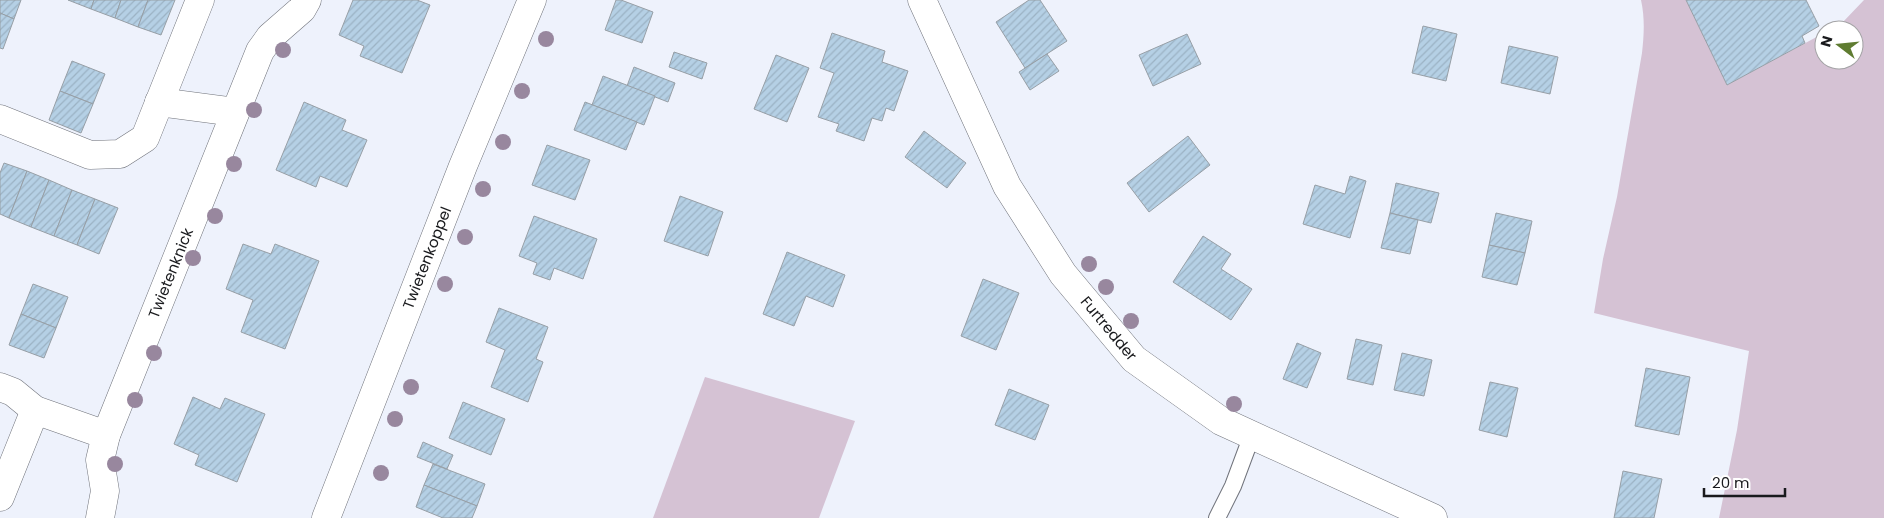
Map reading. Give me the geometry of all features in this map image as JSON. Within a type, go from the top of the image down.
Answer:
[{"type":"street","points":[[0,119],[90,155],[120,154],[144,138],[200,0]]},
{"type":"street","name":"Twietenknick","points":[[100,518],[105,491],[100,460],[106,435],[235,112],[260,51],[270,37],[302,9],[307,0]]},
{"type":"street","name":"Twietenkoppel","points":[[326,518],[463,166],[532,0]]},
{"type":"street","name":"Furtredder","points":[[922,0],[1007,186],[1063,274],[1134,359],[1221,421],[1434,518]]},
{"type":"street","points":[[159,102],[235,112]]},
{"type":"street","points":[[0,387],[13,392],[35,410],[106,435]]},
{"type":"street","points":[[0,497],[35,410]]},
{"type":"lane","points":[[1217,518],[1233,486],[1252,435]]},
{"type":"shaded area","points":[[1641,0],[1686,0],[1727,85],[1814,38],[1814,70],[1864,70],[1864,20],[1845,20],[1864,0],[1884,0],[1884,518],[1719,518],[1737,430],[1749,351],[1594,313],[1603,259],[1617,197],[1642,53],[1643,13]]},
{"type":"shaded area","points":[[705,377],[855,421],[819,518],[653,518]]},
{"type":"building","points":[[0,0],[21,0],[14,19],[0,13]]},
{"type":"building","points":[[68,0],[94,0],[91,9]]},
{"type":"building","points":[[94,0],[121,0],[115,18],[91,9]]},
{"type":"building","points":[[121,0],[148,0],[138,27],[115,18]]},
{"type":"building","points":[[148,0],[175,0],[161,35],[138,27]]},
{"type":"building","points":[[353,0],[417,0],[430,5],[402,73],[360,56],[364,46],[339,35]]},
{"type":"building","points":[[616,0],[621,0],[653,12],[642,43],[605,30]]},
{"type":"building","points":[[1029,0],[1040,0],[1067,41],[1025,68],[996,22]]},
{"type":"building","points":[[1686,0],[1806,0],[1816,20],[1814,20],[1814,29],[1802,36],[1805,43],[1727,85]]},
{"type":"building","points":[[0,13],[14,19],[3,49],[0,48]]},
{"type":"building","points":[[1423,26],[1457,34],[1446,81],[1412,73]]},
{"type":"building","points":[[832,33],[885,51],[882,62],[908,71],[894,111],[886,108],[882,121],[872,118],[864,141],[836,131],[839,124],[818,117],[834,73],[820,68]]},
{"type":"building","points":[[1187,34],[1201,64],[1153,86],[1139,55]]},
{"type":"building","points":[[1509,46],[1558,57],[1550,94],[1501,83]]},
{"type":"building","points":[[674,52],[707,63],[702,79],[669,67]]},
{"type":"building","points":[[1047,54],[1059,71],[1030,90],[1019,72]]},
{"type":"building","points":[[776,55],[809,68],[787,122],[754,109]]},
{"type":"building","points":[[72,61],[105,74],[93,104],[60,91]]},
{"type":"building","points":[[634,67],[675,83],[668,102],[627,86]]},
{"type":"building","points":[[603,76],[655,96],[644,125],[592,105]]},
{"type":"building","points":[[60,91],[93,104],[81,133],[49,120]]},
{"type":"building","points":[[304,102],[346,120],[342,130],[367,140],[347,187],[320,176],[316,187],[276,170]]},
{"type":"building","points":[[585,102],[637,122],[626,150],[574,130]]},
{"type":"building","points":[[924,131],[966,163],[947,188],[905,157]]},
{"type":"building","points":[[1188,136],[1210,165],[1149,212],[1127,183]]},
{"type":"building","points":[[547,145],[590,160],[575,200],[532,185]]},
{"type":"building","points":[[4,163],[27,171],[9,218],[0,214],[0,173]]},
{"type":"building","points":[[27,171],[49,180],[31,227],[9,218]]},
{"type":"building","points":[[1350,176],[1366,181],[1350,238],[1303,224],[1315,185],[1345,194]]},
{"type":"building","points":[[49,180],[72,190],[54,236],[31,227]]},
{"type":"building","points":[[1396,183],[1439,193],[1431,223],[1390,213]]},
{"type":"building","points":[[72,190],[95,199],[77,245],[54,236]]},
{"type":"building","points":[[680,196],[723,212],[708,256],[664,241]]},
{"type":"building","points":[[95,199],[118,208],[99,254],[77,245]]},
{"type":"building","points":[[1390,213],[1418,220],[1410,254],[1381,248]]},
{"type":"building","points":[[1496,213],[1532,221],[1525,253],[1489,245]]},
{"type":"building","points":[[534,216],[597,239],[583,279],[554,268],[550,280],[533,274],[537,263],[519,256]]},
{"type":"building","points":[[1203,236],[1231,254],[1221,269],[1252,289],[1231,320],[1173,282]]},
{"type":"building","points":[[243,244],[271,254],[275,244],[319,261],[285,349],[241,332],[253,300],[226,289]]},
{"type":"building","points":[[1489,245],[1525,253],[1517,285],[1482,277]]},
{"type":"building","points":[[787,252],[845,275],[833,307],[806,296],[794,326],[763,314]]},
{"type":"building","points":[[983,279],[1019,293],[996,350],[961,336]]},
{"type":"building","points":[[33,284],[68,297],[56,328],[21,314]]},
{"type":"building","points":[[499,308],[548,327],[536,359],[543,362],[528,402],[491,387],[505,350],[486,342]]},
{"type":"building","points":[[21,314],[56,328],[44,358],[9,345]]},
{"type":"building","points":[[1356,339],[1382,345],[1373,385],[1347,379]]},
{"type":"building","points":[[1297,343],[1321,353],[1307,388],[1283,379]]},
{"type":"building","points":[[1402,353],[1432,360],[1424,396],[1394,390]]},
{"type":"building","points":[[1646,368],[1690,377],[1679,435],[1635,426]]},
{"type":"building","points":[[1490,382],[1518,388],[1507,437],[1479,430]]},
{"type":"building","points":[[1009,389],[1049,405],[1035,440],[995,425]]},
{"type":"building","points":[[193,397],[220,409],[225,398],[265,414],[237,482],[195,465],[199,455],[174,444]]},
{"type":"building","points":[[463,402],[505,419],[491,455],[449,438]]},
{"type":"building","points":[[423,442],[453,455],[447,469],[417,457]]},
{"type":"building","points":[[433,464],[485,484],[477,506],[424,485]]},
{"type":"building","points":[[1623,471],[1662,479],[1654,518],[1614,518]]},
{"type":"building","points":[[424,485],[477,506],[472,518],[443,518],[416,507]]}]
